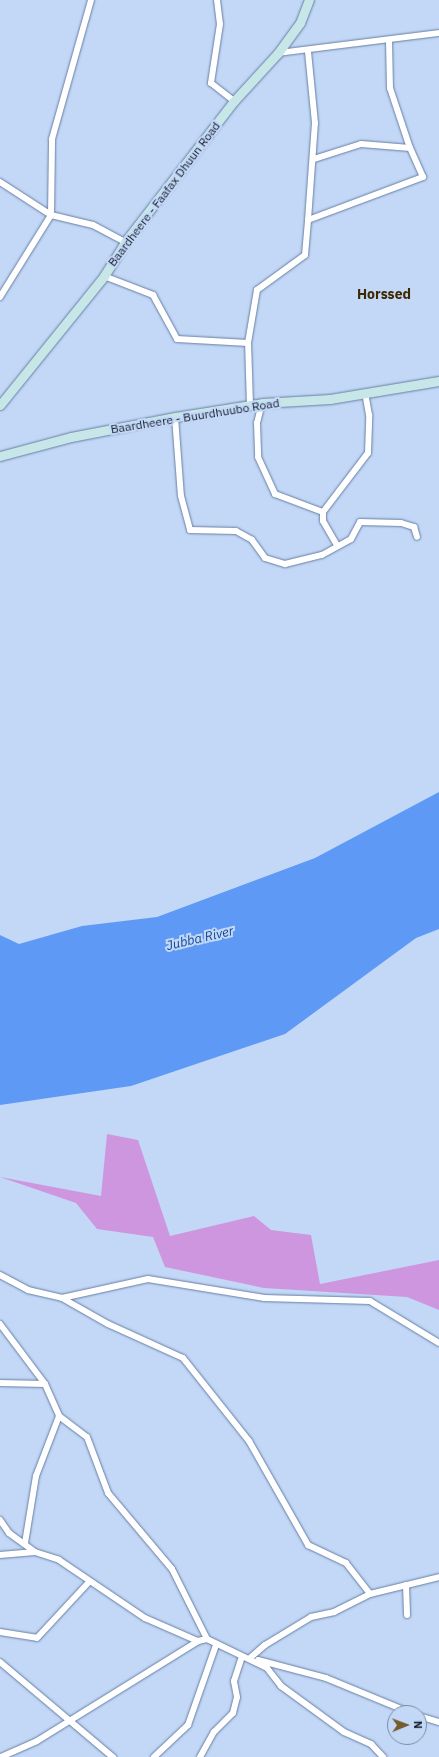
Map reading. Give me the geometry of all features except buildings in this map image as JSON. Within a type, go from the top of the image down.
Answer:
[{"type":"main road","name":"Baardheere - Faafax Dhuun Road","points":[[0,405],[104,276],[125,242],[234,102],[278,53],[300,23],[309,0]]},
{"type":"main road","name":"Baardheere - Buurdhuubo Road","points":[[0,456],[71,437],[175,417],[262,403],[365,394],[439,381]]},
{"type":"street","points":[[0,297],[51,215],[52,139],[91,0]]},
{"type":"street","points":[[217,0],[220,24],[211,83],[234,102]]},
{"type":"street","points":[[278,53],[308,52],[439,33]]},
{"type":"street","points":[[308,220],[419,182],[424,177],[410,148],[390,88],[389,41]]},
{"type":"street","points":[[250,405],[248,343],[257,290],[305,255],[316,123],[308,52]]},
{"type":"street","points":[[314,159],[361,144],[410,148]]},
{"type":"street","points":[[0,182],[51,215],[93,225],[125,242]]},
{"type":"street","points":[[104,276],[153,296],[177,338],[248,343]]},
{"type":"street","points":[[337,545],[323,522],[323,512],[368,453],[369,414],[365,394]]},
{"type":"street","points":[[262,403],[257,423],[258,457],[275,494],[323,512]]},
{"type":"street","points":[[175,417],[180,489],[190,530],[236,531],[252,540],[265,558],[285,564],[322,555],[337,545],[351,539],[360,522],[401,523],[414,527],[418,537]]},
{"type":"street","points":[[0,1275],[28,1290],[62,1298],[108,1324],[183,1358],[248,1441],[308,1545],[346,1563],[370,1594]]},
{"type":"street","points":[[62,1298],[148,1279],[264,1298],[370,1301],[439,1343]]},
{"type":"street","points":[[0,1324],[45,1384],[58,1416],[87,1437],[108,1493],[172,1569],[207,1639],[216,1645],[242,1657],[326,1678],[392,1705]]},
{"type":"street","points":[[0,1383],[45,1384]]},
{"type":"street","points":[[25,1542],[36,1476],[58,1416]]},
{"type":"street","points":[[0,1520],[9,1533],[25,1542],[35,1552]]},
{"type":"street","points":[[0,1555],[35,1552],[59,1560],[89,1582],[145,1618],[198,1642]]},
{"type":"street","points":[[250,1658],[265,1645],[311,1617],[334,1612],[370,1594],[439,1577]]},
{"type":"street","points":[[0,1632],[37,1638],[89,1582]]},
{"type":"street","points":[[406,1585],[408,1615]]},
{"type":"street","points":[[1,1757],[36,1741],[67,1719],[198,1642],[207,1639]]},
{"type":"street","points":[[154,1757],[188,1725],[216,1645]]},
{"type":"street","points":[[200,1757],[214,1732],[233,1713],[237,1697],[234,1681],[242,1657]]},
{"type":"street","points":[[250,1658],[267,1668],[281,1686],[344,1732],[371,1744],[383,1757]]},
{"type":"street","points":[[0,1662],[113,1757]]},
{"type":"street","points":[[427,1718],[439,1722]]},
{"type":"shaded area","points":[[107,1134],[138,1140],[170,1236],[254,1216],[271,1230],[311,1235],[320,1284],[439,1260],[439,1310],[407,1297],[264,1288],[165,1267],[153,1237],[97,1229],[76,1203],[0,1177],[101,1196]]},
{"type":"water","name":"Jubba River","points":[[439,792],[439,929],[416,938],[285,1034],[131,1086],[0,1105],[0,935],[19,944],[82,926],[157,917],[315,858]]},
{"type":"district","name":"Horssed","points":[[384,294]]}]
